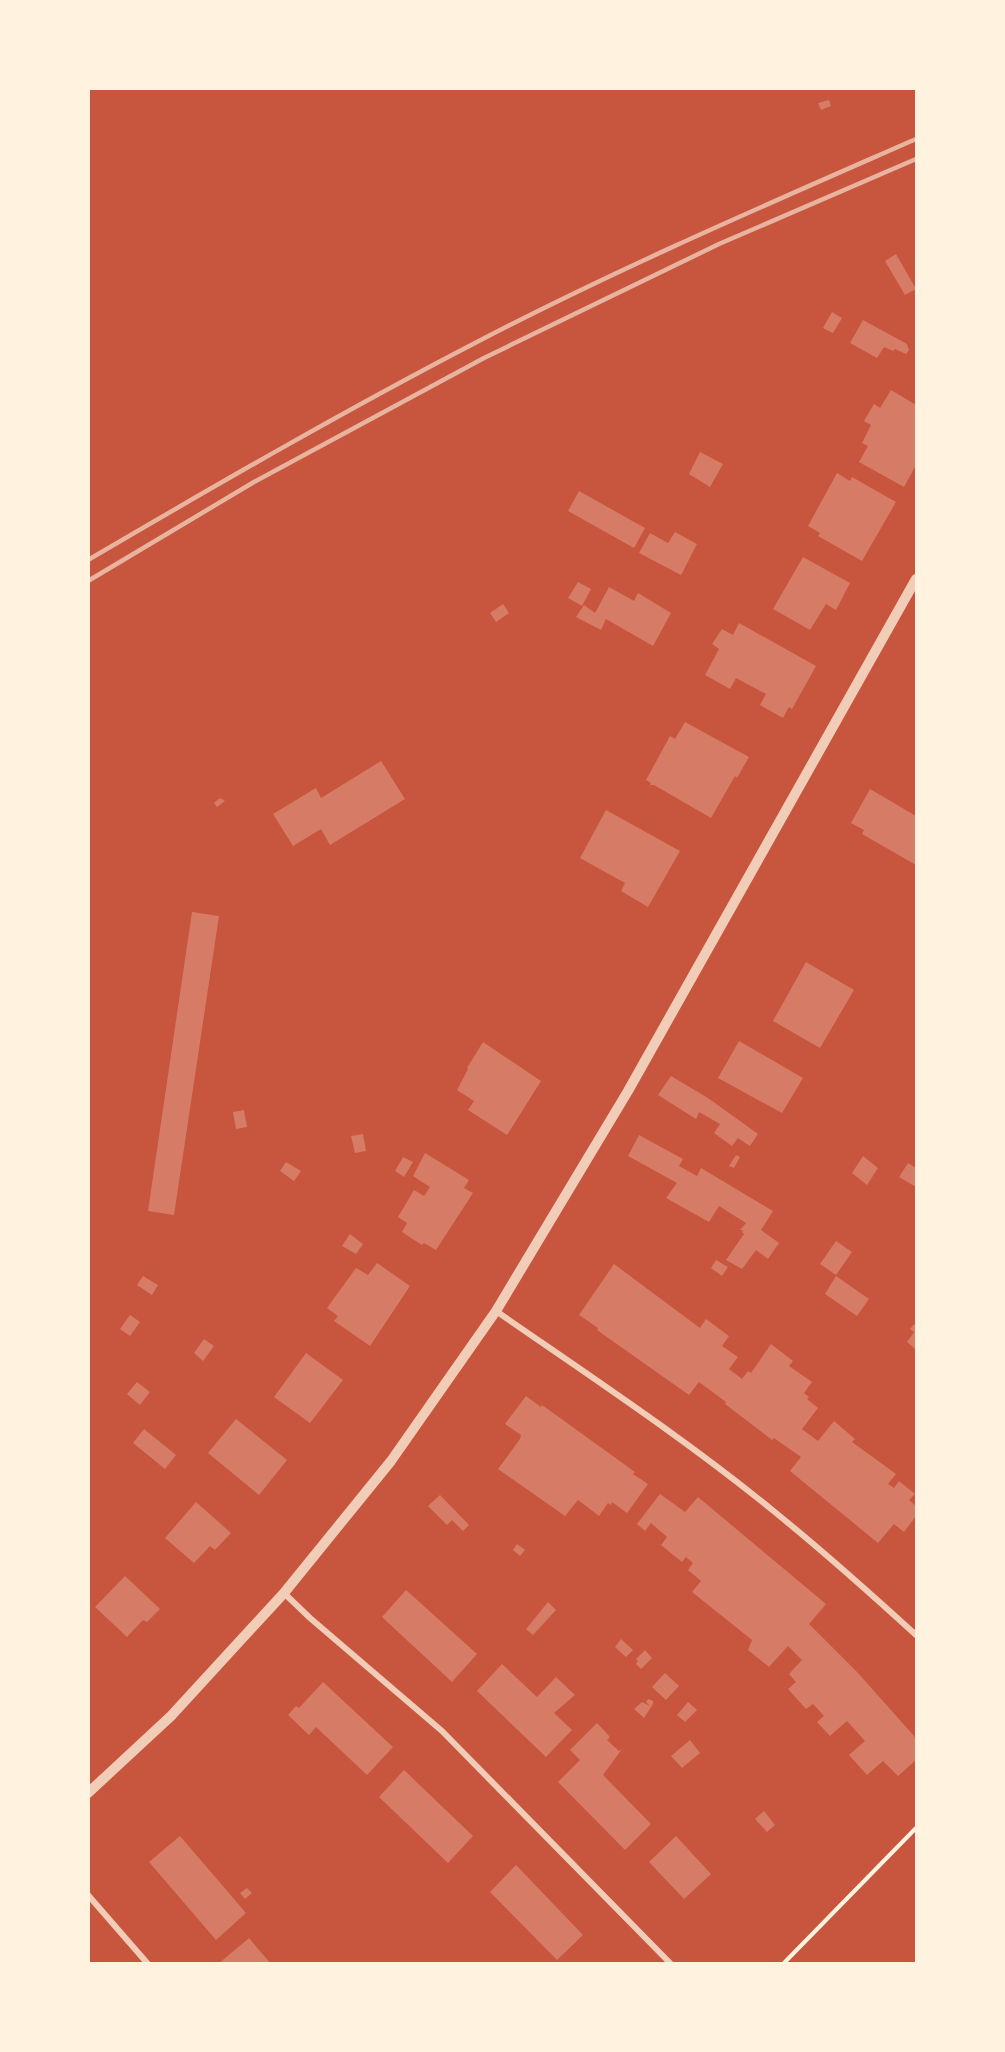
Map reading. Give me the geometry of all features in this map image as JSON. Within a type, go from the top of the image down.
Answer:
[{"type":"street","points":[[88,1793],[171,1716],[284,1593],[391,1461],[496,1311],[628,1091],[916,579]]},
{"type":"street","points":[[496,1311],[637,1408],[775,1512],[916,1635]]},
{"type":"street","points":[[284,1593],[319,1626],[442,1731],[671,1964]]},
{"type":"street","points":[[88,1895],[147,1964]]},
{"type":"path","points":[[783,1964],[916,1828]]},
{"type":"building","points":[[829,100],[831,106],[821,110],[818,103]]},
{"type":"building","points":[[896,254],[916,289],[905,295],[885,261]]},
{"type":"building","points":[[832,312],[842,318],[833,333],[823,328]]},
{"type":"building","points":[[863,320],[907,344],[909,350],[906,354],[884,347],[877,358],[850,343]]},
{"type":"building","points":[[891,390],[916,405],[916,465],[904,487],[859,462],[868,446],[862,443],[871,425],[864,421],[874,404],[880,408]]},
{"type":"building","points":[[700,452],[723,464],[710,487],[689,474]]},
{"type":"building","points":[[837,473],[850,481],[852,477],[896,502],[862,561],[818,536],[820,533],[808,526]]},
{"type":"building","points":[[579,491],[645,528],[634,548],[568,511]]},
{"type":"building","points":[[675,532],[697,544],[681,575],[639,553],[650,533],[668,543]]},
{"type":"building","points":[[803,557],[850,583],[836,610],[826,604],[810,630],[773,609]]},
{"type":"building","points":[[578,582],[591,589],[582,606],[568,598]]},
{"type":"building","points":[[609,587],[634,601],[638,593],[671,613],[653,646],[606,619],[601,630],[576,617],[584,605],[595,613]]},
{"type":"building","points":[[503,604],[509,613],[496,622],[490,613]]},
{"type":"building","points":[[739,623],[816,666],[792,709],[789,707],[783,718],[760,705],[766,694],[736,678],[730,689],[705,675],[719,649],[712,644],[722,629],[733,635]]},
{"type":"building","points":[[685,722],[749,757],[737,778],[735,776],[711,818],[654,785],[650,785],[651,783],[646,780],[670,736],[675,739]]},
{"type":"building","points":[[381,761],[405,799],[330,845],[321,829],[293,846],[273,814],[316,788],[321,798]]},
{"type":"building","points":[[870,789],[916,816],[916,865],[862,834],[864,830],[851,823]]},
{"type":"building","points":[[220,798],[225,801],[217,807],[214,803]]},
{"type":"building","points":[[606,810],[680,851],[648,907],[621,891],[625,883],[580,858]]},
{"type":"building","points":[[192,912],[219,916],[174,1215],[148,1211]]},
{"type":"building","points":[[806,962],[854,990],[820,1048],[773,1021]]},
{"type":"building","points":[[739,1041],[803,1078],[782,1113],[718,1078]]},
{"type":"building","points":[[483,1042],[541,1081],[507,1135],[468,1110],[474,1101],[457,1090]]},
{"type":"building","points":[[671,1076],[708,1098],[758,1134],[750,1146],[738,1138],[732,1146],[714,1133],[720,1124],[699,1112],[696,1119],[658,1095]]},
{"type":"building","points":[[244,1110],[247,1127],[236,1129],[233,1112]]},
{"type":"building","points":[[363,1134],[366,1151],[355,1153],[351,1136]]},
{"type":"building","points":[[639,1135],[683,1159],[679,1166],[697,1176],[701,1168],[773,1211],[761,1230],[779,1243],[768,1259],[756,1250],[742,1269],[726,1260],[744,1234],[743,1230],[740,1230],[746,1223],[719,1206],[709,1222],[666,1198],[677,1183],[628,1156]]},
{"type":"building","points":[[425,1153],[469,1180],[464,1188],[473,1193],[436,1250],[424,1243],[422,1245],[402,1232],[407,1223],[398,1217],[414,1190],[424,1196],[430,1187],[413,1176]]},
{"type":"building","points":[[736,1155],[740,1157],[734,1168],[729,1166]]},
{"type":"building","points":[[863,1156],[878,1168],[867,1185],[852,1173]]},
{"type":"building","points":[[403,1157],[413,1162],[404,1177],[395,1171]]},
{"type":"building","points":[[286,1162],[301,1171],[294,1181],[280,1171]]},
{"type":"building","points":[[908,1163],[916,1168],[916,1187],[899,1177]]},
{"type":"building","points":[[350,1234],[363,1244],[356,1254],[342,1246]]},
{"type":"building","points":[[836,1241],[852,1252],[836,1275],[820,1264]]},
{"type":"building","points":[[716,1260],[728,1267],[722,1276],[711,1268]]},
{"type":"building","points":[[377,1263],[410,1286],[370,1346],[334,1321],[338,1316],[327,1308],[356,1268],[368,1275]]},
{"type":"building","points":[[614,1264],[700,1328],[706,1319],[729,1336],[722,1346],[738,1357],[729,1369],[742,1379],[748,1371],[751,1373],[771,1344],[793,1361],[789,1366],[812,1382],[804,1393],[809,1397],[807,1399],[818,1408],[802,1429],[818,1441],[834,1421],[855,1439],[852,1442],[896,1474],[888,1484],[894,1488],[899,1481],[915,1494],[909,1500],[916,1506],[916,1516],[904,1532],[894,1524],[878,1543],[790,1471],[801,1457],[774,1438],[772,1440],[699,1382],[689,1395],[579,1315]]},
{"type":"building","points":[[143,1276],[158,1285],[152,1295],[137,1285]]},
{"type":"building","points":[[836,1276],[869,1299],[857,1316],[825,1294]]},
{"type":"building","points":[[130,1315],[140,1322],[130,1336],[120,1329]]},
{"type":"building","points":[[914,1324],[916,1326],[916,1350],[907,1342],[914,1332],[910,1329]]},
{"type":"building","points":[[204,1339],[214,1346],[203,1361],[194,1353]]},
{"type":"building","points":[[306,1353],[343,1380],[310,1423],[274,1397]]},
{"type":"building","points":[[137,1382],[150,1392],[140,1405],[127,1394]]},
{"type":"building","points":[[526,1396],[635,1472],[633,1474],[648,1484],[627,1513],[612,1502],[611,1505],[608,1503],[599,1516],[578,1500],[565,1516],[498,1469],[520,1439],[521,1435],[505,1424]]},
{"type":"building","points":[[236,1419],[287,1460],[259,1495],[208,1453]]},
{"type":"building","points":[[144,1429],[176,1455],[165,1469],[133,1443]]},
{"type":"building","points":[[660,1494],[685,1512],[698,1497],[826,1604],[809,1624],[858,1673],[914,1736],[916,1760],[898,1776],[883,1761],[867,1775],[849,1755],[865,1741],[847,1721],[830,1736],[817,1722],[824,1716],[813,1704],[806,1709],[788,1689],[796,1682],[789,1674],[802,1660],[788,1646],[769,1667],[748,1650],[752,1640],[692,1592],[701,1581],[688,1570],[693,1563],[686,1557],[682,1562],[661,1545],[667,1537],[651,1523],[645,1531],[637,1524]]},
{"type":"building","points":[[440,1495],[469,1525],[463,1531],[452,1520],[447,1525],[428,1506]]},
{"type":"building","points":[[196,1502],[231,1533],[215,1550],[210,1546],[194,1563],[165,1538]]},
{"type":"building","points":[[517,1544],[525,1550],[520,1556],[513,1550]]},
{"type":"building","points":[[125,1576],[160,1609],[147,1622],[143,1620],[127,1637],[95,1607]]},
{"type":"building","points":[[406,1590],[477,1654],[452,1682],[382,1617]]},
{"type":"building","points":[[548,1602],[556,1610],[533,1635],[526,1629]]},
{"type":"building","points":[[621,1639],[633,1650],[626,1657],[615,1647]]},
{"type":"building","points":[[645,1650],[652,1658],[641,1669],[636,1664],[638,1661],[636,1659]]},
{"type":"building","points":[[502,1664],[537,1697],[556,1677],[575,1695],[554,1713],[572,1730],[546,1757],[477,1691]]},
{"type":"building","points":[[665,1673],[679,1686],[666,1700],[652,1687]]},
{"type":"building","points":[[323,1682],[393,1747],[367,1775],[316,1727],[309,1735],[288,1715],[296,1706],[299,1708]]},
{"type":"building","points":[[648,1699],[653,1701],[653,1704],[644,1718],[634,1709],[642,1702],[650,1706],[646,1702]]},
{"type":"building","points":[[688,1702],[697,1710],[685,1722],[677,1715]]},
{"type":"building","points":[[597,1723],[610,1737],[607,1740],[619,1751],[622,1749],[603,1775],[651,1824],[625,1850],[558,1782],[580,1760],[570,1750]]},
{"type":"building","points":[[690,1740],[700,1753],[682,1768],[671,1756]]},
{"type":"building","points":[[404,1770],[473,1836],[448,1863],[379,1797]]},
{"type":"building","points":[[764,1811],[775,1825],[767,1832],[755,1819]]},
{"type":"building","points":[[180,1836],[246,1913],[216,1940],[149,1862]]},
{"type":"building","points":[[676,1836],[711,1874],[684,1899],[649,1862]]},
{"type":"building","points":[[516,1865],[583,1935],[557,1960],[490,1892]]},
{"type":"building","points":[[247,1888],[252,1893],[245,1899],[240,1893]]},
{"type":"building","points":[[249,1938],[271,1964],[218,1964]]},
{"type":"railway","points":[[88,560],[329,422],[529,315],[694,237],[916,139]]},
{"type":"railway","points":[[88,581],[254,482],[484,358],[719,244],[916,159]]}]
